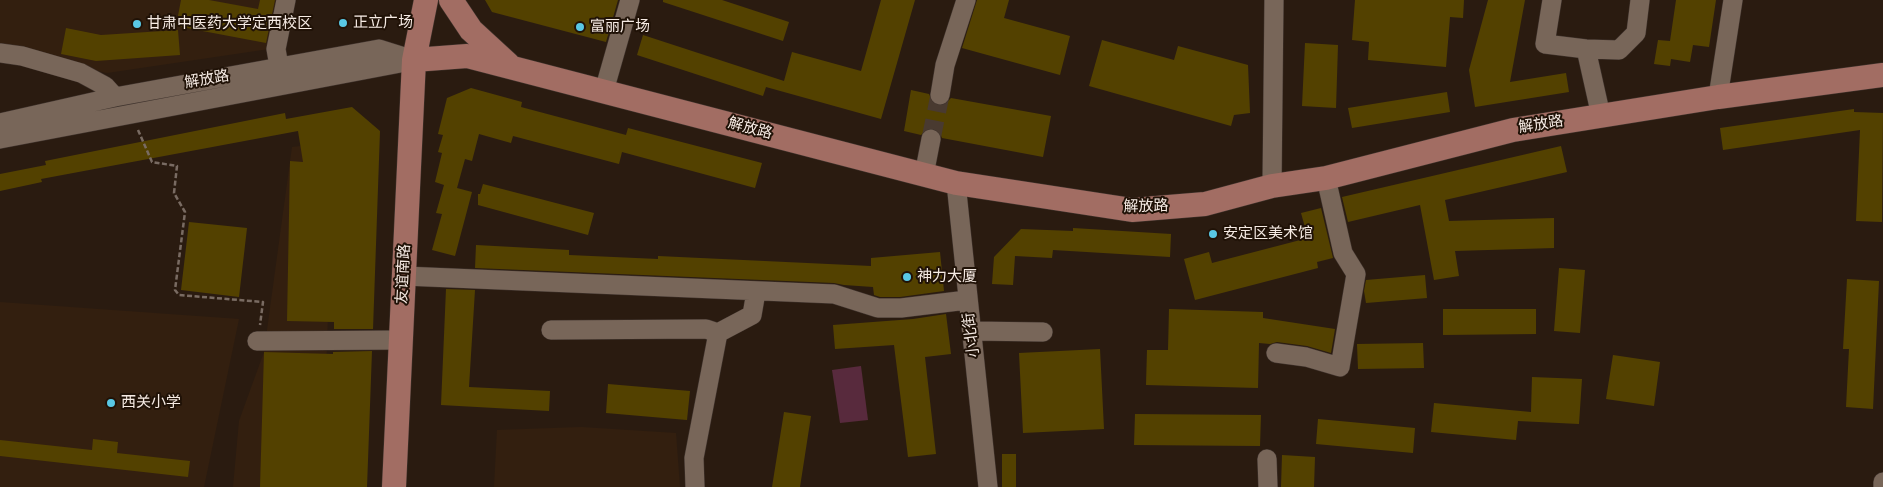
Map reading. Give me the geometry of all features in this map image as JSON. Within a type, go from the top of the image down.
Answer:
[{"type":"main road","name":"友谊南路","points":[[394,487],[414,60],[426,0]]},
{"type":"main road","points":[[451,0],[470,30],[511,67]]},
{"type":"main road","name":"解放路","points":[[414,60],[467,56],[604,90],[956,183],[1132,210],[1205,204],[1272,186],[1326,178],[1513,130],[1718,97],[1883,75]]},
{"type":"street","points":[[281,76],[276,49],[286,0]]},
{"type":"street","points":[[604,90],[630,0]]},
{"type":"street","points":[[940,95],[946,65],[966,0]]},
{"type":"street","points":[[1272,186],[1274,0]]},
{"type":"street","points":[[1552,0],[1545,44],[1586,49],[1619,50],[1636,33],[1640,0]]},
{"type":"street","points":[[1718,97],[1733,0]]},
{"type":"street","points":[[1586,49],[1601,116]]},
{"type":"street","points":[[0,53],[22,56],[80,73],[104,86],[115,97]]},
{"type":"street","name":"解放路","points":[[0,122],[115,97],[414,60]]},
{"type":"street","name":"解放路","points":[[0,139],[130,114],[281,76]]},
{"type":"street","points":[[924,174],[931,139]]},
{"type":"street","points":[[1276,353],[1306,357],[1340,367],[1356,274],[1343,253],[1326,178]]},
{"type":"street","name":"小北街","points":[[956,183],[988,487]]},
{"type":"street","points":[[404,276],[834,294],[878,308],[900,308],[968,300]]},
{"type":"street","points":[[551,330],[706,330],[718,333],[752,315],[756,292]]},
{"type":"street","points":[[972,331],[1043,332]]},
{"type":"street","points":[[695,487],[694,458],[718,333]]},
{"type":"street","points":[[257,341],[401,340]]},
{"type":"street","points":[[1267,459],[1268,487]]},
{"type":"street","points":[[1883,482],[1883,487]]},
{"type":"path","points":[[130,114],[152,162],[177,166],[174,193],[185,212],[175,290],[179,295],[263,302],[257,341]]},
{"type":"shaded area","name":"甘肃中医药大学定西校区","points":[[0,0],[278,0],[269,49],[107,73],[0,50]]},
{"type":"shaded area","points":[[334,142],[322,487],[233,487],[239,421],[264,352],[292,147]]},
{"type":"shaded area","name":"西关小学","points":[[0,302],[239,319],[204,487],[0,487]]},
{"type":"shaded area","points":[[861,366],[868,420],[840,423],[832,370]]},
{"type":"shaded area","points":[[581,427],[676,433],[680,487],[494,487],[497,430]]},
{"type":"building","points":[[181,0],[209,0],[258,9],[260,0],[275,0],[266,43],[176,26]]},
{"type":"building","name":"富丽广场","points":[[485,0],[618,0],[606,42],[492,12]]},
{"type":"building","points":[[663,0],[722,0],[789,22],[783,41],[663,2]]},
{"type":"building","points":[[881,0],[915,0],[881,119],[766,87],[763,96],[637,55],[643,35],[784,81],[792,52],[861,71]]},
{"type":"building","points":[[977,0],[1009,0],[1004,18],[1070,36],[1060,75],[962,48]]},
{"type":"building","points":[[1355,0],[1464,0],[1463,18],[1450,17],[1446,67],[1368,60],[1369,42],[1352,40]]},
{"type":"building","points":[[1488,0],[1525,0],[1510,82],[1566,73],[1569,92],[1475,107],[1469,70]]},
{"type":"building","points":[[1676,0],[1716,0],[1709,47],[1693,45],[1690,62],[1671,59],[1670,66],[1654,64],[1658,40],[1670,41]]},
{"type":"building","points":[[66,28],[101,35],[178,30],[180,55],[96,61],[61,54]]},
{"type":"building","points":[[1102,40],[1174,60],[1178,46],[1248,65],[1250,113],[1234,115],[1231,126],[1089,86]]},
{"type":"building","points":[[1305,43],[1338,45],[1336,108],[1302,106]]},
{"type":"building","points":[[471,88],[522,102],[521,107],[626,135],[628,128],[762,163],[755,188],[622,152],[619,164],[513,136],[511,143],[479,134],[472,161],[465,159],[457,188],[472,192],[455,256],[432,250],[442,214],[436,213],[444,185],[435,182],[442,153],[438,152],[443,135],[438,134],[447,98]]},
{"type":"building","points":[[911,90],[929,94],[933,103],[938,106],[944,105],[951,98],[1051,116],[1043,157],[942,138],[939,131],[933,128],[927,129],[921,135],[904,131]]},
{"type":"building","points":[[1447,92],[1450,112],[1352,128],[1348,108]]},
{"type":"building","points":[[352,107],[380,131],[373,329],[334,329],[334,322],[287,321],[290,161],[303,162],[298,131],[41,179],[42,182],[0,191],[0,174],[46,165],[45,161],[285,113],[286,119]]},
{"type":"building","points":[[1854,109],[1854,112],[1883,113],[1882,222],[1856,221],[1860,130],[1723,150],[1720,128]]},
{"type":"building","points":[[1561,146],[1567,172],[1445,200],[1449,221],[1554,218],[1554,248],[1455,251],[1459,276],[1434,280],[1420,205],[1348,222],[1342,197]]},
{"type":"building","points":[[483,184],[594,213],[588,235],[478,205],[478,194],[480,194]]},
{"type":"building","points":[[1321,208],[1333,258],[1317,262],[1318,268],[1195,300],[1184,259],[1209,252],[1212,263],[1308,238],[1301,213]]},
{"type":"building","points":[[189,222],[247,228],[239,297],[181,290]]},
{"type":"building","points":[[1073,228],[1171,234],[1170,257],[1053,250],[1052,258],[1015,256],[1013,285],[992,284],[994,257],[1021,229],[1073,231]]},
{"type":"building","points":[[476,245],[569,250],[569,255],[658,259],[658,256],[871,266],[871,258],[940,252],[944,291],[900,297],[880,297],[874,295],[873,287],[834,283],[475,268]]},
{"type":"building","points":[[1559,268],[1585,270],[1580,333],[1554,331]]},
{"type":"building","points":[[1425,275],[1427,298],[1366,303],[1364,291],[1366,280]]},
{"type":"building","points":[[1847,279],[1879,281],[1873,409],[1846,407],[1849,349],[1843,349]]},
{"type":"building","points":[[446,289],[475,290],[469,387],[550,391],[549,411],[441,405]]},
{"type":"building","points":[[1169,309],[1263,312],[1263,318],[1335,329],[1331,353],[1307,346],[1277,342],[1270,344],[1259,343],[1258,388],[1146,385],[1147,350],[1168,350]]},
{"type":"building","points":[[1443,309],[1536,309],[1536,334],[1443,335]]},
{"type":"building","points":[[946,314],[951,354],[925,357],[936,454],[908,457],[894,345],[835,349],[833,325],[913,319]]},
{"type":"building","points":[[1423,343],[1424,368],[1358,369],[1357,344]]},
{"type":"building","points":[[1100,349],[1104,429],[1023,433],[1019,353]]},
{"type":"building","points":[[372,351],[367,487],[260,487],[264,352],[333,354],[333,352]]},
{"type":"building","points":[[1613,355],[1660,362],[1654,406],[1606,399]]},
{"type":"building","points":[[1532,377],[1582,379],[1579,424],[1518,421],[1516,440],[1431,432],[1434,403],[1531,412]]},
{"type":"building","points":[[608,384],[690,391],[687,420],[606,413]]},
{"type":"building","points":[[784,412],[811,416],[800,487],[772,487]]},
{"type":"building","points":[[1135,414],[1261,415],[1260,446],[1134,445]]},
{"type":"building","points":[[1318,419],[1415,428],[1413,453],[1316,444]]},
{"type":"building","points":[[93,439],[118,442],[117,453],[190,461],[188,477],[0,456],[0,440],[92,450]]},
{"type":"building","points":[[1002,454],[1016,454],[1016,487],[1002,487]]},
{"type":"building","points":[[1282,455],[1315,457],[1314,487],[1281,487]]},
{"type":"tunnel","points":[[931,139],[940,95]]},
{"type":"place","name":"正立广场","points":[[343,23]]},
{"type":"place","name":"甘肃中医药大学定西校区","points":[[137,24]]},
{"type":"place","name":"富丽广场","points":[[580,27]]},
{"type":"place","name":"安定区美术馆","points":[[1213,234]]},
{"type":"place","name":"神力大厦","points":[[907,277]]},
{"type":"place","name":"西关小学","points":[[111,403]]}]
